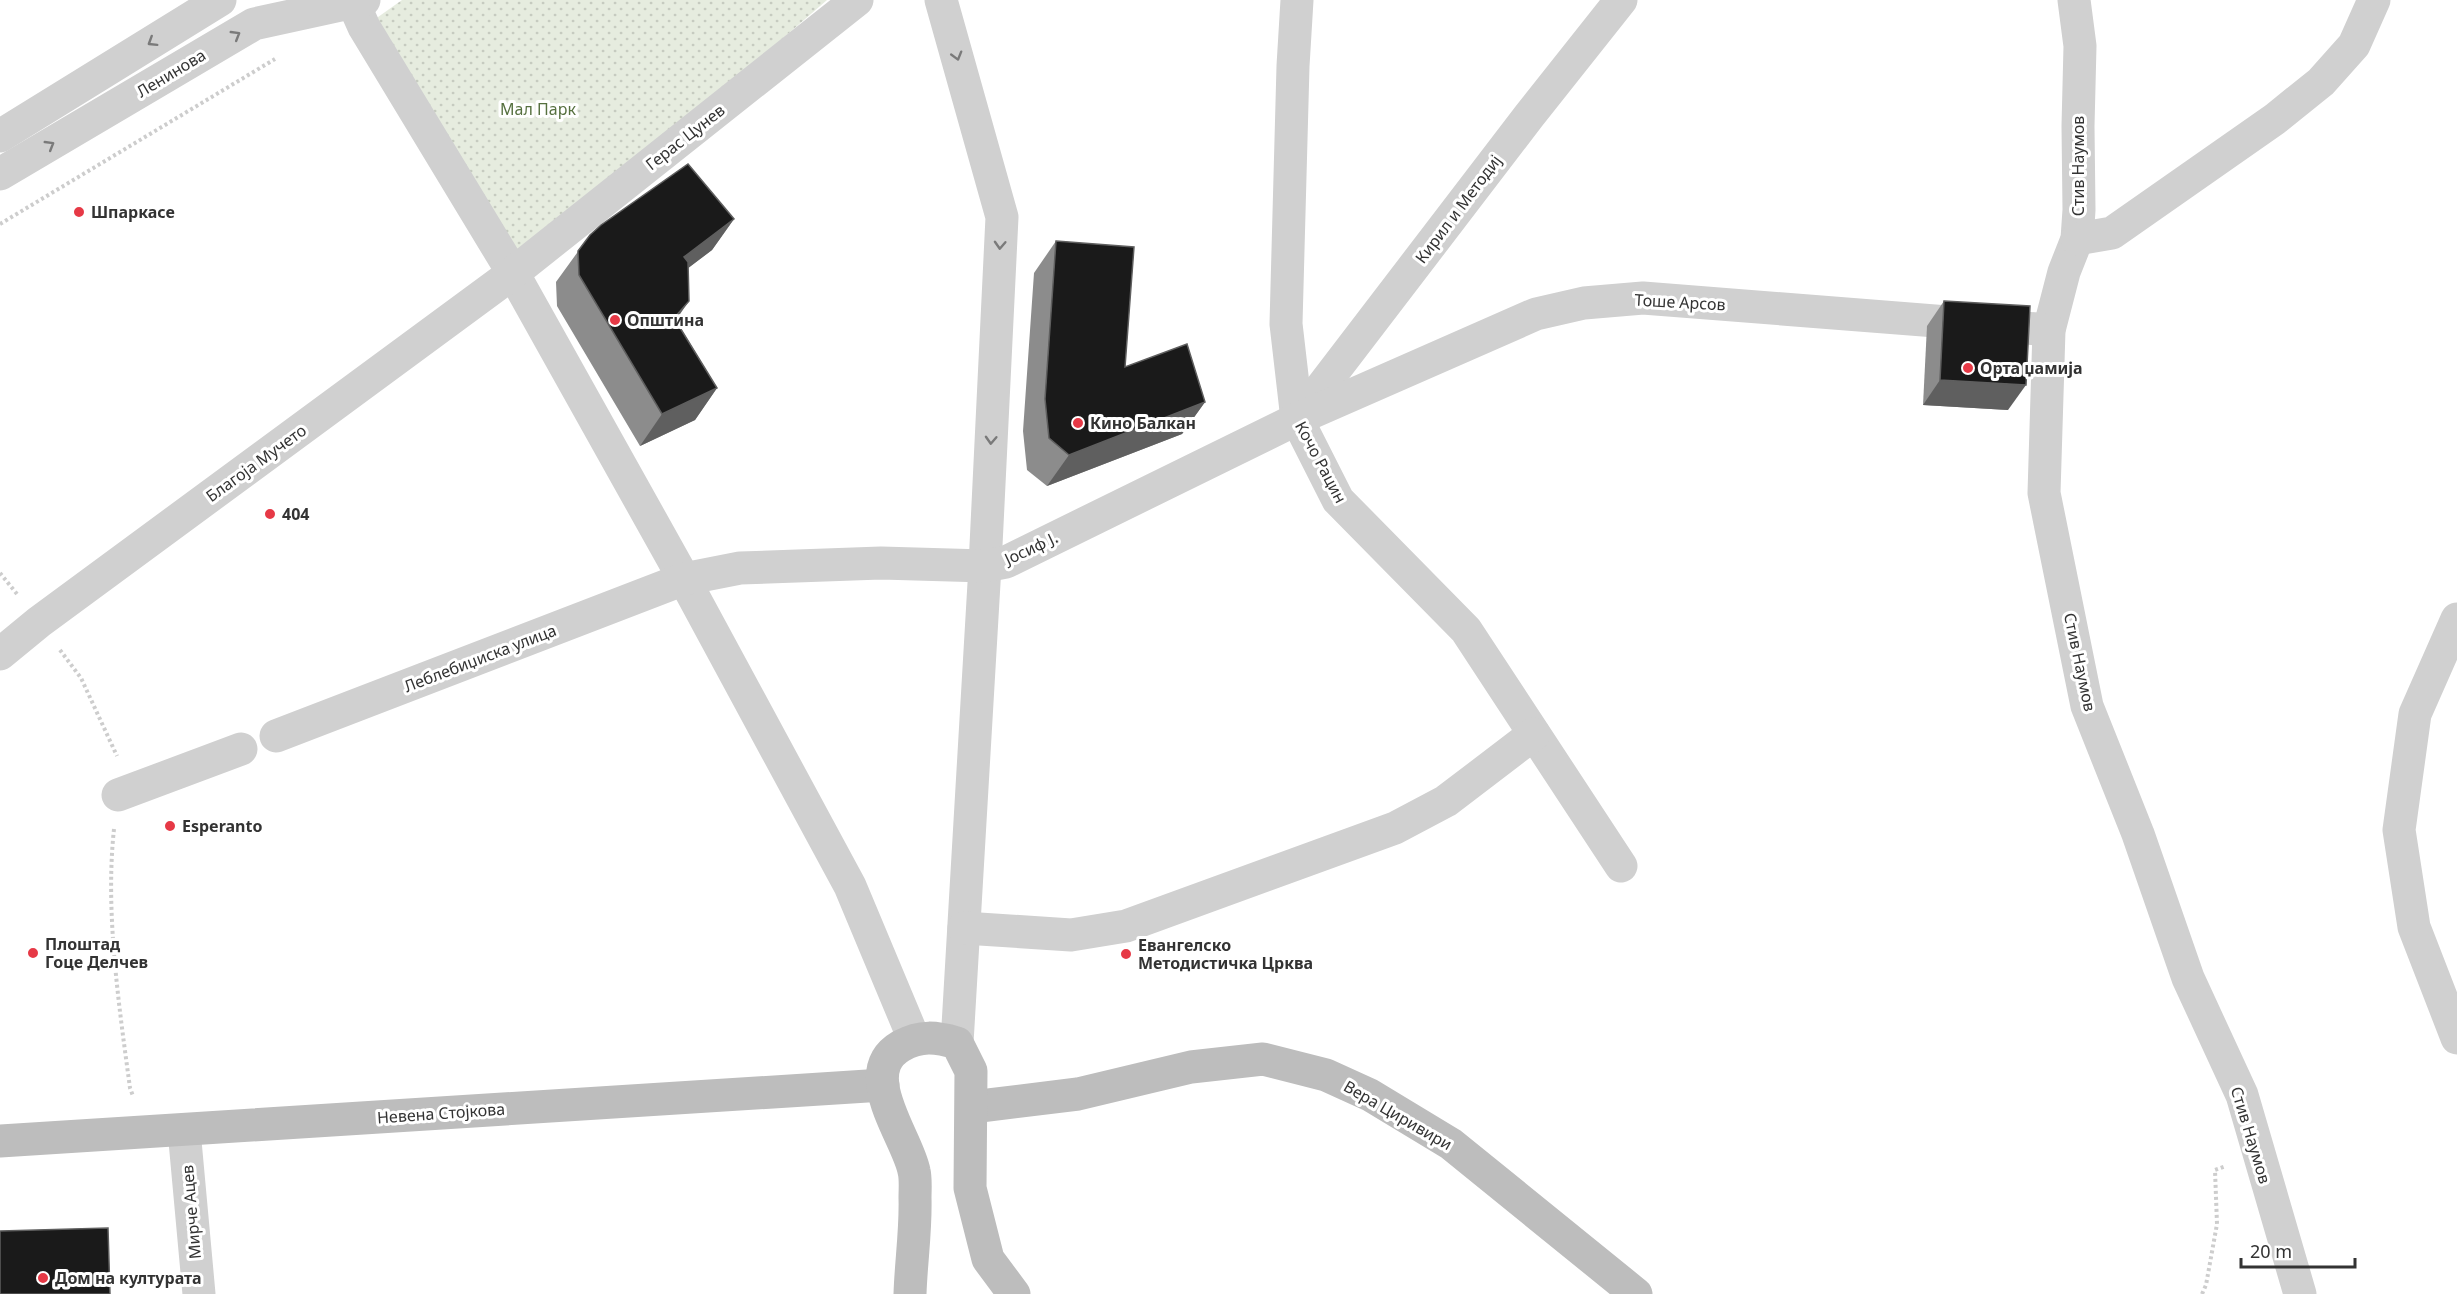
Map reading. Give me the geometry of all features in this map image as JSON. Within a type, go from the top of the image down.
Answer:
[{"type":"main road","points":[[910,1294],[916,1234],[914,1170],[895,1127],[883,1085],[883,1066],[897,1049],[914,1039],[934,1036],[957,1043],[970,1071],[972,1107],[970,1188],[988,1259],[1014,1294]]},
{"type":"main road","name":"Вера Циривири","points":[[972,1107],[1078,1094],[1191,1067],[1263,1059],[1326,1074],[1370,1095],[1451,1144],[1636,1294]]},
{"type":"main road","name":"Невена Стојкова","points":[[0,1141],[883,1085]]},
{"type":"street","points":[[0,136],[220,0]]},
{"type":"street","name":"Герас Цунев","points":[[513,273],[857,0]]},
{"type":"street","points":[[941,0],[1002,217],[985,566],[957,1043]]},
{"type":"street","name":"Кочо Рацин","points":[[1297,0],[1286,324],[1297,419],[1338,500],[1466,630],[1621,866]]},
{"type":"street","name":"Кирил и Методиј","points":[[1297,419],[1522,125],[1621,0]]},
{"type":"street","name":"Стив Наумов","points":[[2074,0],[2080,45],[2077,239],[2064,272],[2049,330],[2044,493],[2087,706],[2138,834],[2188,978],[2242,1095],[2300,1294]]},
{"type":"street","points":[[2077,239],[2112,233],[2275,119],[2321,82],[2354,45],[2374,0]]},
{"type":"street","points":[[356,1],[364,27],[513,273],[684,579],[850,886],[914,1039]]},
{"type":"street","name":"Ленинова","points":[[0,174],[254,24],[356,1]]},
{"type":"street","name":"Благоја Мучето","points":[[0,654],[39,622],[513,273]]},
{"type":"street","name":"Тоше Арсов","points":[[1297,419],[1536,314],[1584,303],[1643,298],[2049,330]]},
{"type":"street","name":"Јосиф Ј.","points":[[684,579],[740,568],[880,562],[985,566],[1006,562],[1297,419]]},
{"type":"street","name":"Леблебиџиска улица","points":[[276,736],[684,579]]},
{"type":"street","points":[[2457,618],[2415,714],[2399,830],[2414,927],[2457,1038]]},
{"type":"street","points":[[964,928],[1071,935],[1126,926],[1395,828],[1446,801],[1534,734]]},
{"type":"street","points":[[125,793],[241,749]]},
{"type":"street","name":"Мирче Ацев","points":[[184,1130],[198,1294]]},
{"type":"path","points":[[0,224],[274,59],[283,56]]},
{"type":"path","points":[[39,622],[81,678],[125,793],[111,857],[116,981],[130,1088],[133,1094]]},
{"type":"path","points":[[2202,1294],[2206,1285],[2217,1224],[2215,1170],[2258,1156]]},
{"type":"green space","name":"Мал Парк","points":[[402,0],[827,0],[513,273],[364,27]]},
{"type":"building","name":"Општина","points":[[688,164],[734,219],[684,257],[688,262],[689,301],[674,318],[717,388],[662,414],[579,275],[578,251],[601,225]]},
{"type":"building","name":"Кино Балкан","points":[[1056,241],[1134,247],[1125,367],[1187,344],[1205,402],[1069,455],[1049,438],[1045,399]]},
{"type":"building","points":[[1944,301],[2030,306],[2026,385],[1940,380]]},
{"type":"building","points":[[108,1228],[110,1294],[0,1294],[0,1231]]},
{"type":"place","name":"Шпаркасе","points":[[79,212]]},
{"type":"place","name":"Општина","points":[[615,320]]},
{"type":"place","name":"Орта џамија","points":[[1968,368]]},
{"type":"place","name":"Кино Балкан","points":[[1078,423]]},
{"type":"place","name":"404","points":[[270,514]]},
{"type":"place","name":"Esperanto","points":[[170,826]]},
{"type":"place","name":"Плоштад Гоце Делчев","points":[[33,953]]},
{"type":"place","name":"Евангелско Методистичка Црква","points":[[1126,954]]},
{"type":"place","name":"Дом на културата","points":[[43,1278]]}]
